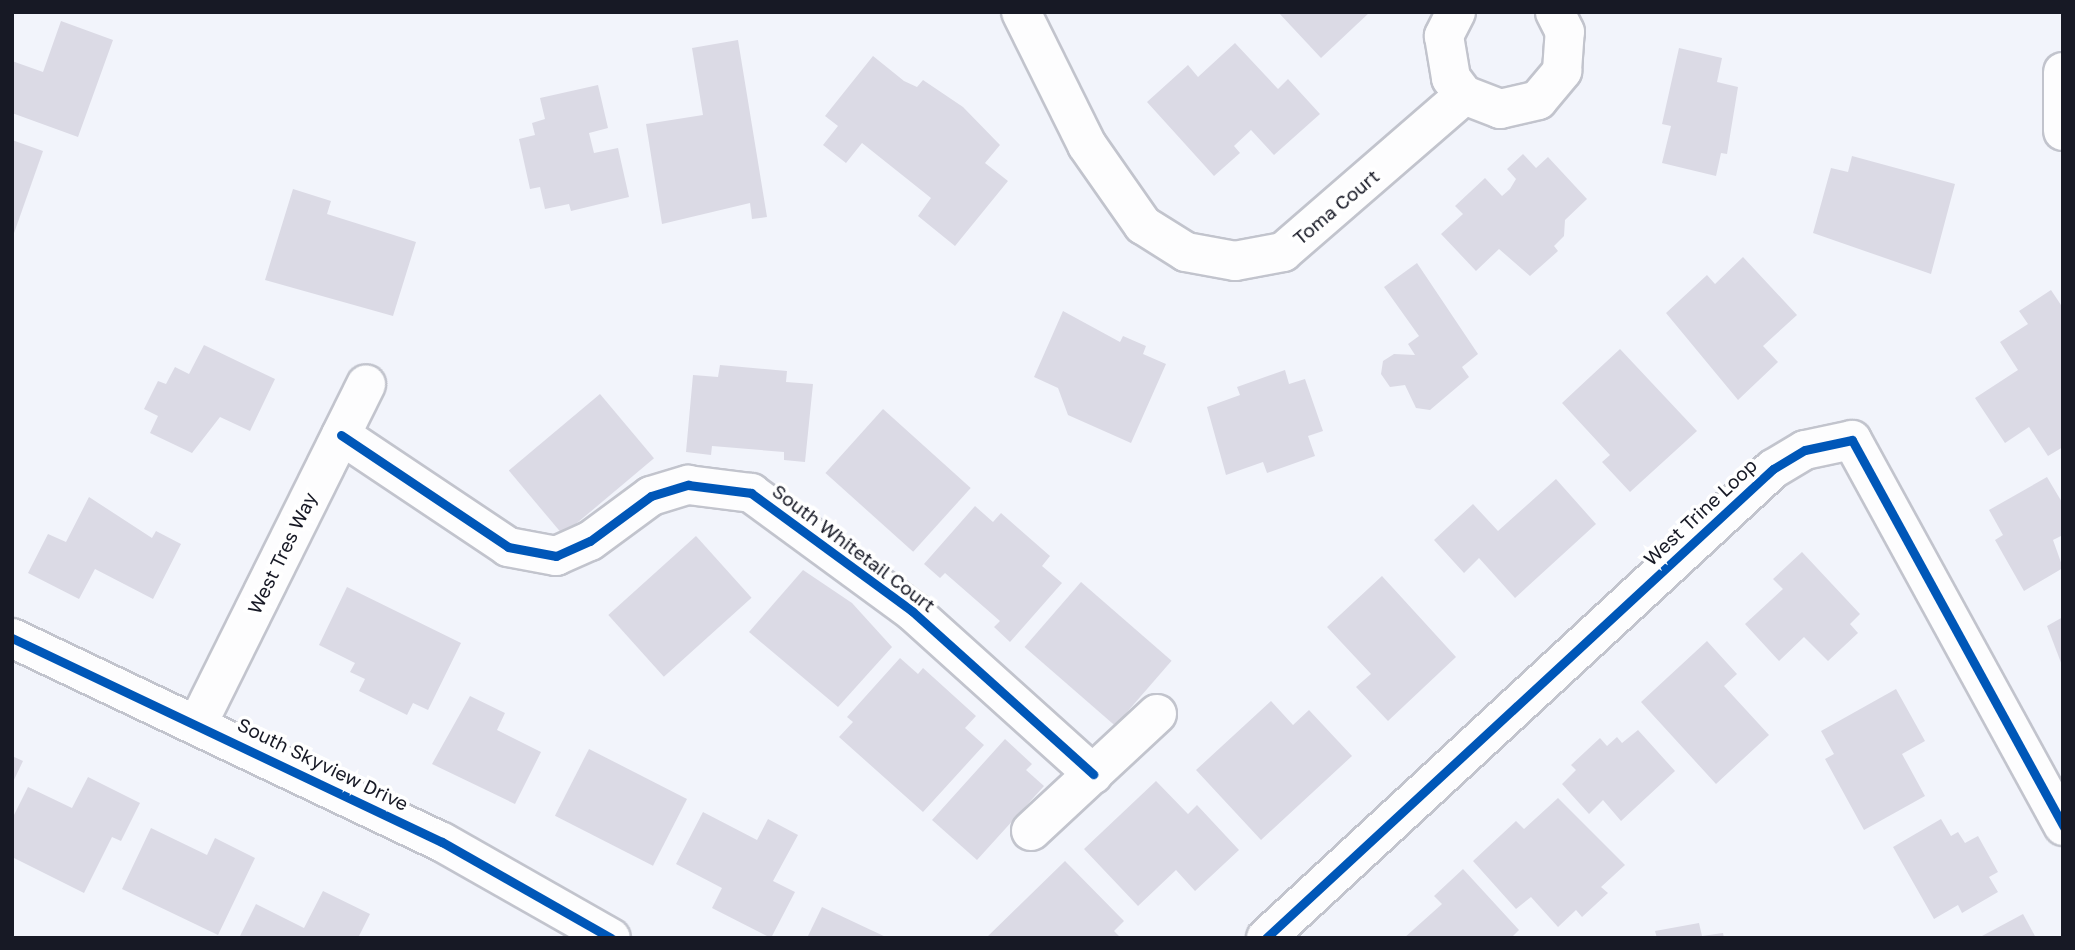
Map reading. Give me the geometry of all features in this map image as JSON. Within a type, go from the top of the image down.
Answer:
[{"type":"street","name":"Toma Court","points":[[1021,12],[1087,145],[1143,226],[1186,252],[1236,261],[1283,251],[1464,94]]},
{"type":"street","points":[[1456,12],[1444,36],[1444,58],[1464,94],[1481,105],[1520,108],[1552,87],[1567,51],[1555,12]]},
{"type":"street","points":[[2063,72],[2063,131]]},
{"type":"street","name":"West Tres Way","points":[[198,723],[366,384]]},
{"type":"street","name":"South Whitetail Court","points":[[341,435],[508,547],[556,556],[590,541],[651,496],[688,485],[751,493],[912,611],[1093,774]]},
{"type":"street","name":"West Trine Loop","points":[[1266,938],[1773,469],[1805,450],[1852,440],[2063,826]]},
{"type":"street","name":"South Skyview Drive","points":[[12,638],[198,723],[442,842],[611,938]]},
{"type":"street","points":[[1031,831],[1157,714]]},
{"type":"building","points":[[1278,12],[1370,12],[1321,58]]},
{"type":"building","points":[[61,21],[113,40],[78,137],[12,113],[12,61],[43,72]]},
{"type":"building","points":[[738,40],[767,217],[752,219],[750,203],[662,224],[646,124],[703,115],[692,48]]},
{"type":"building","points":[[1235,43],[1278,89],[1288,79],[1320,114],[1274,155],[1251,130],[1234,146],[1240,153],[1214,176],[1147,102],[1188,65],[1198,77]]},
{"type":"building","points":[[1679,48],[1722,58],[1717,82],[1738,87],[1727,154],[1721,153],[1716,176],[1662,163],[1671,126],[1662,124]]},
{"type":"building","points":[[873,56],[904,81],[917,87],[923,80],[963,107],[1000,145],[985,163],[1008,181],[955,246],[918,216],[931,198],[862,143],[846,163],[823,145],[838,126],[825,116]]},
{"type":"building","points":[[598,85],[608,128],[589,133],[594,153],[618,148],[629,197],[571,211],[569,204],[545,209],[540,187],[530,189],[519,139],[535,135],[532,123],[545,119],[540,98]]},
{"type":"building","points":[[12,140],[43,151],[13,236],[12,236]]},
{"type":"building","points":[[1523,154],[1536,168],[1548,157],[1587,199],[1565,220],[1564,236],[1554,246],[1558,251],[1530,276],[1499,249],[1476,271],[1441,234],[1463,214],[1455,206],[1485,178],[1502,196],[1510,189],[1516,179],[1507,169]]},
{"type":"building","points":[[1852,156],[1955,184],[1931,274],[1813,233],[1831,168],[1848,172]]},
{"type":"building","points":[[293,189],[331,201],[327,214],[416,242],[393,316],[265,280]]},
{"type":"building","points":[[1743,257],[1797,315],[1763,346],[1778,362],[1738,400],[1666,313],[1707,275],[1715,284]]},
{"type":"building","points":[[1417,263],[1478,354],[1462,367],[1469,377],[1430,410],[1416,408],[1405,385],[1390,387],[1381,374],[1383,361],[1394,354],[1415,355],[1408,344],[1419,336],[1384,287]]},
{"type":"building","points":[[2051,290],[2063,308],[2063,447],[2048,456],[2029,427],[2005,443],[1975,398],[2018,370],[2000,342],[2028,324],[2019,311]]},
{"type":"building","points":[[1063,311],[1120,342],[1123,336],[1146,346],[1143,354],[1166,364],[1131,443],[1068,415],[1058,388],[1034,377]]},
{"type":"building","points":[[204,345],[275,379],[250,431],[220,417],[192,453],[150,433],[158,416],[144,409],[158,381],[166,384],[175,367],[189,374]]},
{"type":"building","points":[[1620,349],[1697,431],[1630,492],[1602,462],[1610,455],[1562,403]]},
{"type":"building","points":[[720,365],[787,371],[786,382],[813,384],[805,462],[784,460],[784,452],[712,446],[711,455],[686,452],[693,375],[718,377]]},
{"type":"building","points":[[1285,370],[1289,384],[1305,379],[1323,431],[1308,436],[1315,456],[1267,473],[1263,462],[1226,475],[1207,407],[1240,395],[1237,387]]},
{"type":"building","points":[[600,394],[654,458],[563,535],[509,470]]},
{"type":"building","points":[[883,409],[971,488],[913,552],[825,473]]},
{"type":"building","points":[[2047,477],[2063,504],[2063,535],[2053,540],[2063,568],[2024,591],[1995,540],[2003,535],[1989,510]]},
{"type":"building","points":[[1556,479],[1596,524],[1515,598],[1479,558],[1464,573],[1434,540],[1473,504],[1498,531]]},
{"type":"building","points":[[89,497],[152,538],[156,531],[181,544],[153,599],[95,569],[79,599],[28,573],[48,534],[66,542]]},
{"type":"building","points":[[975,506],[993,522],[1001,513],[1050,556],[1042,566],[1062,583],[1010,642],[994,627],[1000,621],[945,573],[940,578],[924,564]]},
{"type":"building","points":[[696,536],[752,598],[664,677],[608,615]]},
{"type":"building","points":[[1802,552],[1860,614],[1850,624],[1858,633],[1828,661],[1804,637],[1779,661],[1745,624],[1783,589],[1773,579]]},
{"type":"building","points":[[803,570],[852,603],[892,647],[838,707],[749,632]]},
{"type":"building","points":[[1382,576],[1456,657],[1388,721],[1356,687],[1371,674],[1327,627]]},
{"type":"building","points":[[1081,582],[1172,661],[1115,726],[1025,647]]},
{"type":"building","points":[[347,587],[461,643],[428,710],[413,703],[407,715],[359,691],[365,679],[350,672],[355,663],[319,645]]},
{"type":"building","points":[[2063,617],[2063,668],[2047,626]]},
{"type":"building","points":[[1707,641],[1737,674],[1724,686],[1769,735],[1716,784],[1641,702]]},
{"type":"building","points":[[900,658],[918,674],[923,668],[976,716],[965,728],[984,745],[923,812],[839,737],[853,722],[847,717]]},
{"type":"building","points":[[1896,689],[1925,741],[1902,754],[1925,796],[1864,830],[1825,759],[1834,754],[1821,731]]},
{"type":"building","points":[[470,696],[505,713],[497,730],[541,752],[515,804],[432,764]]},
{"type":"building","points":[[1271,701],[1293,725],[1309,710],[1352,756],[1261,840],[1196,770]]},
{"type":"building","points":[[1638,730],[1675,771],[1621,821],[1603,800],[1589,814],[1562,784],[1576,770],[1571,765],[1600,738],[1607,746],[1617,737],[1622,743]]},
{"type":"building","points":[[1005,739],[1032,764],[1026,770],[1044,786],[977,860],[932,820]]},
{"type":"building","points":[[589,749],[687,799],[653,866],[555,816]]},
{"type":"building","points":[[12,756],[23,761],[12,784]]},
{"type":"building","points":[[88,777],[140,803],[121,841],[112,837],[84,893],[12,857],[12,819],[28,787],[72,808]]},
{"type":"building","points":[[1156,781],[1188,814],[1197,805],[1239,850],[1195,891],[1176,870],[1138,906],[1084,849]]},
{"type":"building","points":[[1558,798],[1625,865],[1601,887],[1608,893],[1582,917],[1576,910],[1558,927],[1531,897],[1516,909],[1473,861],[1516,821],[1524,829]]},
{"type":"building","points":[[703,812],[757,840],[768,819],[798,835],[773,881],[795,892],[771,938],[712,908],[722,888],[676,864]]},
{"type":"building","points":[[1941,819],[1951,836],[1958,832],[1965,843],[1978,836],[1998,872],[1989,877],[1998,892],[1962,913],[1958,905],[1934,919],[1893,847]]},
{"type":"building","points":[[151,828],[207,855],[215,838],[255,858],[218,935],[122,889]]},
{"type":"building","points":[[1065,861],[1124,921],[1114,931],[1121,938],[986,938]]},
{"type":"building","points":[[1463,869],[1519,930],[1511,938],[1404,938],[1442,904],[1434,896]]},
{"type":"building","points":[[323,891],[370,914],[358,938],[239,938],[256,904],[304,928]]},
{"type":"building","points":[[822,907],[888,938],[807,938]]},
{"type":"building","points":[[2023,914],[2036,938],[1983,938],[1982,936]]},
{"type":"building","points":[[1699,923],[1702,936],[1723,933],[1724,938],[1657,938],[1655,931]]},
{"type":"cycle path","points":[[341,435],[508,547],[556,556],[590,541],[651,496],[688,485],[751,493],[912,611],[1093,774]]},
{"type":"cycle path","points":[[1266,938],[1773,469],[1805,450],[1852,440],[2063,826]]},
{"type":"cycle path","points":[[12,638],[442,842],[611,938]]}]
